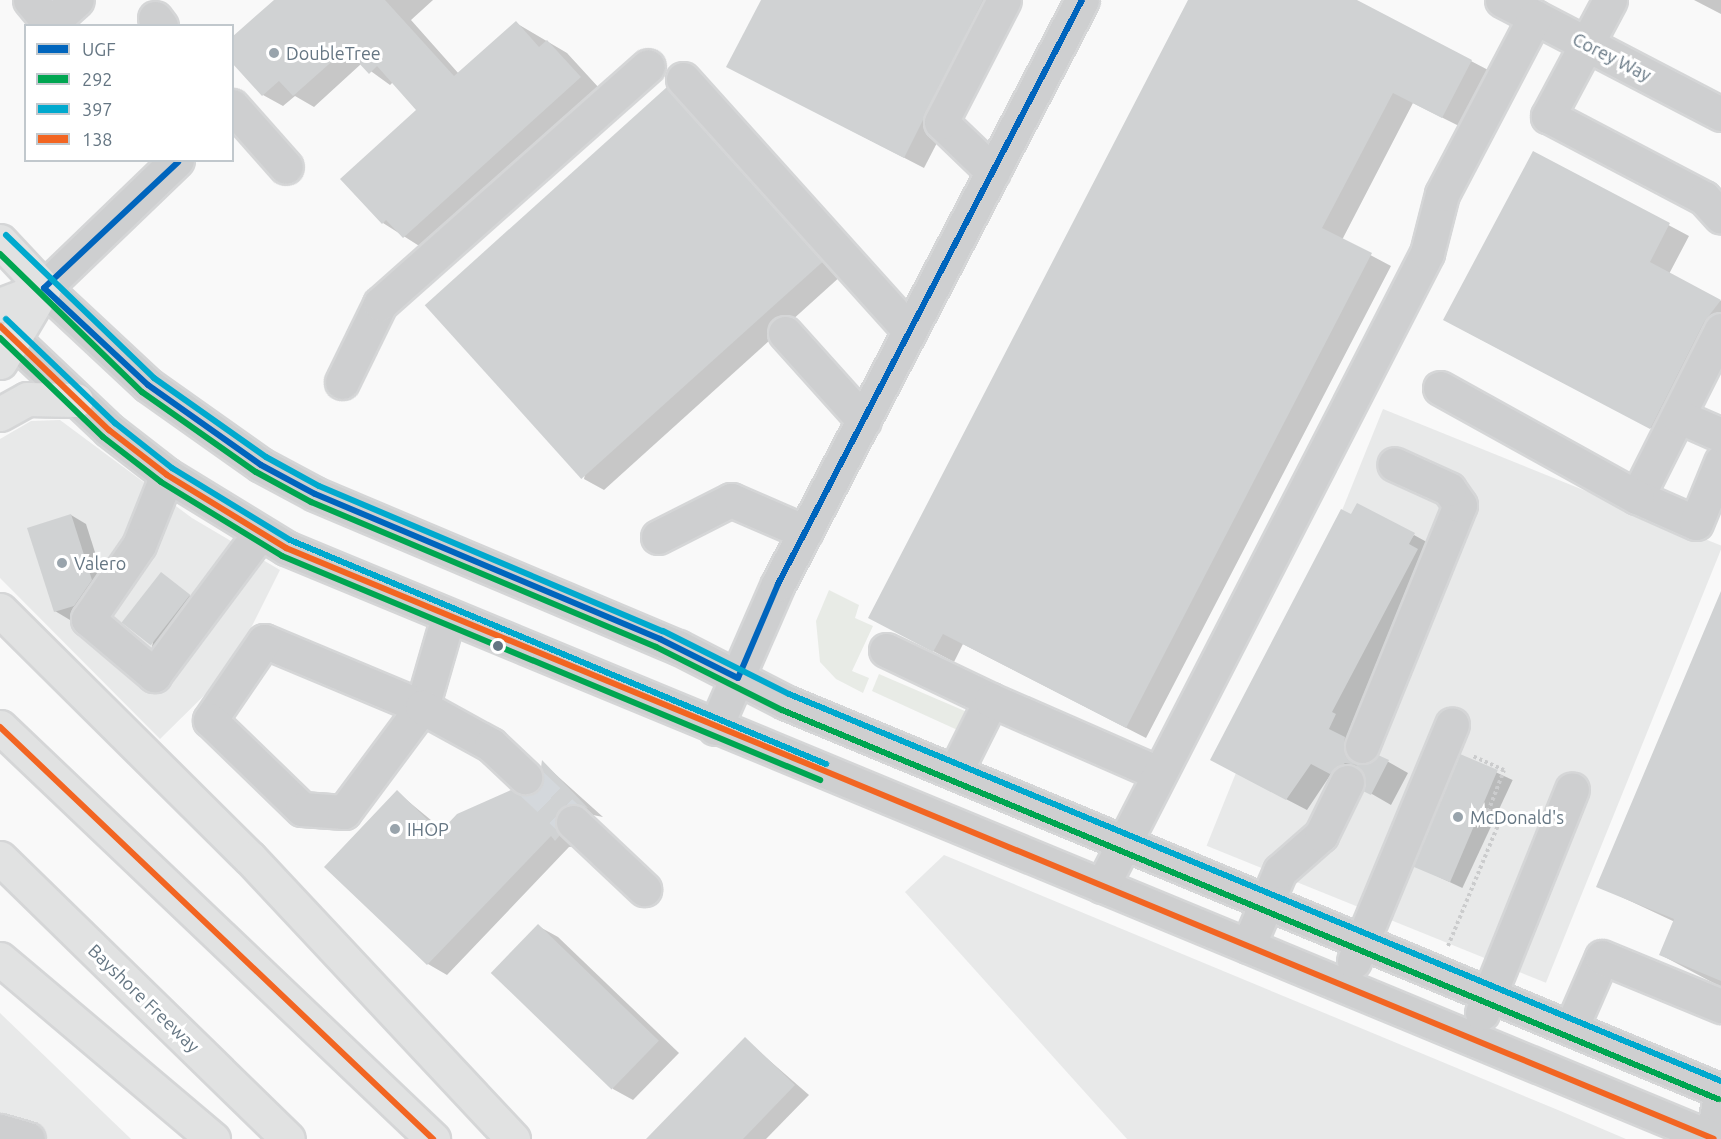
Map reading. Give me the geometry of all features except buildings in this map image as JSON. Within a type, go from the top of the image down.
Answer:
[{"type":"main road","points":[[0,241],[44,288]]},
{"type":"main road","points":[[0,305],[44,288]]},
{"type":"main road","points":[[5,343],[44,288]]},
{"type":"main road","points":[[0,414],[27,399],[76,400]]},
{"type":"main road","points":[[0,610],[250,858],[513,1139]]},
{"type":"main road","points":[[0,726],[433,1139]]},
{"type":"main road","name":"Bayshore Freeway","points":[[0,858],[288,1139]]},
{"type":"main road","points":[[0,959],[213,1139]]},
{"type":"street","points":[[47,12],[77,0]]},
{"type":"street","points":[[993,172],[941,122],[1004,0]]},
{"type":"street","points":[[715,728],[805,532],[1082,0]]},
{"type":"street","name":"Corey Way","points":[[1502,0],[1721,114]]},
{"type":"street","points":[[1610,0],[1548,116],[1715,203]]},
{"type":"street","points":[[1102,886],[1121,841],[1156,772],[1427,253],[1442,194],[1535,17]]},
{"type":"street","points":[[342,382],[380,304],[648,66]]},
{"type":"street","points":[[683,79],[910,331]]},
{"type":"street","points":[[234,108],[286,167]]},
{"type":"street","points":[[5,343],[167,475],[260,533],[448,617],[1712,1139],[1721,1090],[955,772],[738,678],[660,639],[315,494],[261,465],[148,385],[44,288],[177,162]]},
{"type":"street","points":[[1637,497],[1721,330]]},
{"type":"street","points":[[785,333],[864,421]]},
{"type":"street","points":[[1440,388],[1637,497],[1696,523],[1721,462]]},
{"type":"street","points":[[1678,416],[1721,435]]},
{"type":"street","points":[[1362,746],[1460,505],[1449,489],[1394,464]]},
{"type":"street","points":[[167,475],[139,545],[88,619],[154,675],[260,533]]},
{"type":"street","points":[[658,537],[731,500],[805,532]]},
{"type":"street","points":[[448,617],[422,707],[344,812],[302,810],[210,720],[264,641],[422,707],[491,745],[525,777]]},
{"type":"street","points":[[886,650],[991,700],[1156,772]]},
{"type":"street","points":[[955,772],[991,700]]},
{"type":"street","points":[[1343,986],[1456,737]]},
{"type":"street","points":[[1248,946],[1280,871],[1321,835],[1347,782]]},
{"type":"street","points":[[1472,1039],[1572,789]]},
{"type":"street","points":[[573,822],[644,888]]},
{"type":"street","points":[[1571,1028],[1602,957],[1721,1006]]},
{"type":"street","points":[[0,1131],[28,1139]]},
{"type":"path","points":[[1446,952],[1499,823],[1486,817],[1504,770],[1456,737]]},
{"type":"shaded area","points":[[1383,409],[1721,546],[1546,983],[1207,846]]},
{"type":"shaded area","points":[[60,420],[192,518],[280,570],[230,670],[160,739],[0,578],[0,439],[31,421]]},
{"type":"shaded area","points":[[829,590],[859,605],[855,618],[873,626],[852,671],[869,678],[863,693],[836,679],[820,662],[816,621]]},
{"type":"shaded area","points":[[879,674],[967,712],[964,733],[872,691]]},
{"type":"shaded area","points":[[944,855],[1626,1139],[1127,1139],[905,892]]},
{"type":"shaded area","points":[[0,1013],[131,1139],[0,1139]]},
{"type":"tunnel","points":[[525,777],[573,822]]},
{"type":"transit line","name":"UGF","points":[[738,678],[778,584],[1082,0]]},
{"type":"transit line","name":"UGF","points":[[44,288],[178,162]]},
{"type":"transit line","name":"397","points":[[6,235],[154,378],[266,457],[319,486],[663,631],[789,694],[1721,1081]]},
{"type":"transit line","name":"292","points":[[0,254],[142,392],[256,472],[311,502],[656,647],[782,710],[1718,1099]]},
{"type":"transit line","name":"UGF","points":[[44,288],[148,385],[261,465],[315,494],[660,639],[738,678]]},
{"type":"transit line","name":"397","points":[[6,319],[115,423],[172,468],[290,540],[826,764]]},
{"type":"transit line","name":"138","points":[[0,326],[109,430],[167,475],[286,548],[1714,1139]]},
{"type":"transit line","name":"292","points":[[0,338],[103,437],[161,482],[282,556],[820,780]]},
{"type":"transit line","name":"138","points":[[0,727],[433,1139]]},
{"type":"place","name":"DoubleTree","points":[[274,53]]},
{"type":"place","name":"Valero","points":[[62,563]]},
{"type":"place","name":"McDonald's","points":[[1458,817]]},
{"type":"place","name":"IHOP","points":[[395,829]]}]
